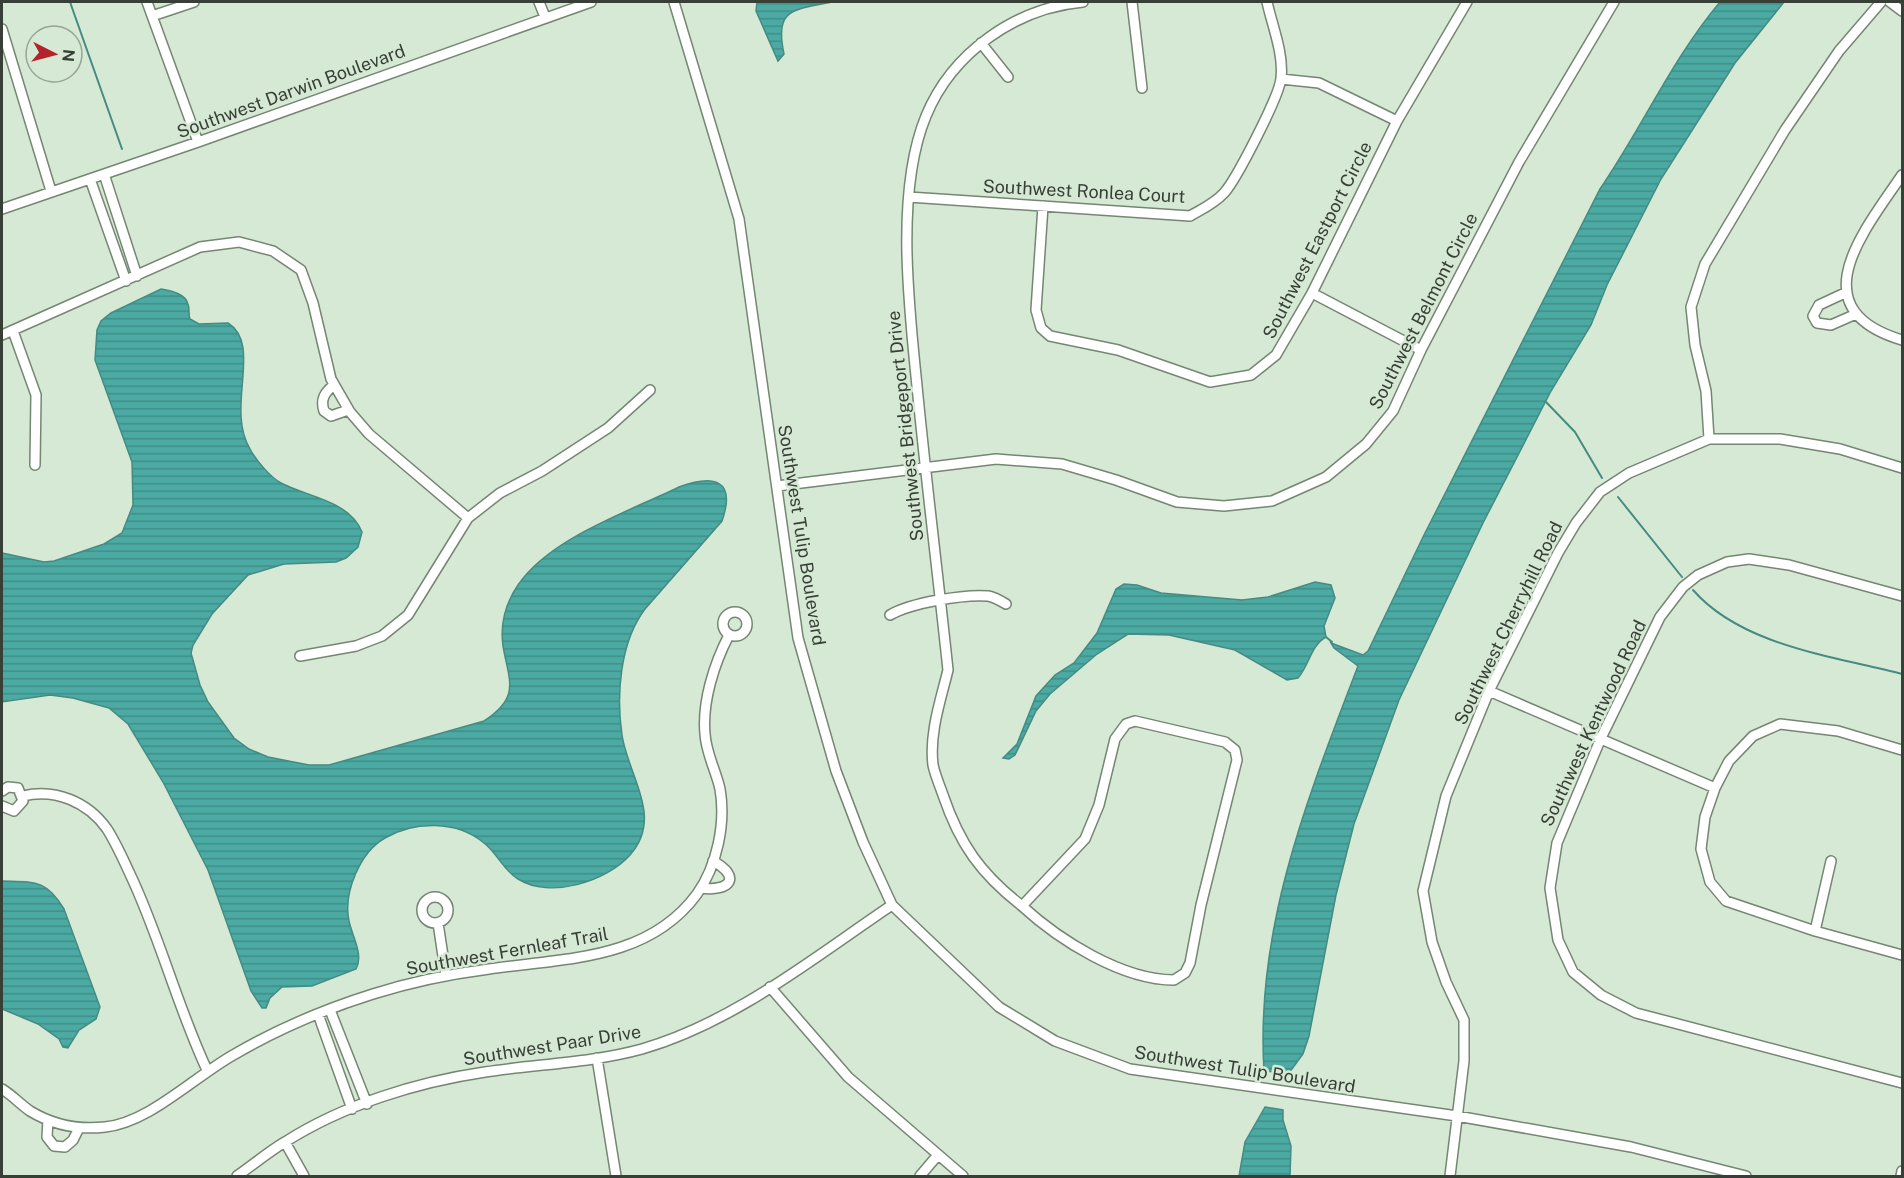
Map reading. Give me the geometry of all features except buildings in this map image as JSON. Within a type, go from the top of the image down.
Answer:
[{"type":"street","points":[[147,2],[198,142]]},
{"type":"street","points":[[152,16],[194,2]]},
{"type":"street","points":[[539,2],[545,17]]},
{"type":"street","name":"Southwest Darwin Boulevard","points":[[2,209],[591,2]]},
{"type":"street","name":"Southwest Tulip Boulevard","points":[[674,2],[739,219],[798,638],[836,771],[863,842],[892,904],[999,1007],[1055,1041],[1130,1070],[1457,1116],[1631,1147],[1746,1176]]},
{"type":"street","name":"Southwest Bridgeport Drive","points":[[1022,906],[1085,839],[1095,818],[1116,739],[1126,724],[1135,721],[1226,742],[1235,750],[1237,766],[1213,850],[1190,963],[1182,976],[1174,980],[1108,963],[1060,936],[1022,906],[996,885],[971,857],[950,814],[933,765],[934,724],[948,669],[909,305],[909,197],[914,157],[925,117],[944,83],[981,43],[1022,18],[1039,11],[1083,2]]},
{"type":"street","points":[[1132,2],[1142,87]]},
{"type":"street","points":[[1267,2],[1281,62],[1281,79],[1319,83],[1397,121]]},
{"type":"street","name":"Southwest Eastport Circle","points":[[1044,206],[1036,310],[1041,328],[1050,336],[1118,350],[1210,382],[1251,375],[1276,355],[1312,293],[1397,121],[1467,2]]},
{"type":"street","name":"Southwest Belmont Circle","points":[[777,486],[996,459],[1062,464],[1177,502],[1224,506],[1272,501],[1326,477],[1366,444],[1394,411],[1421,350],[1519,162],[1614,2]]},
{"type":"street","points":[[1709,439],[1706,391],[1695,345],[1691,308],[1705,264],[1785,130],[1839,51],[1881,2]]},
{"type":"street","points":[[1890,2],[1902,11]]},
{"type":"street","points":[[2,29],[51,191]]},
{"type":"street","points":[[981,43],[1008,76]]},
{"type":"street","name":"Southwest Ronlea Court","points":[[909,197],[1190,216],[1211,205],[1225,192],[1256,134],[1281,79]]},
{"type":"street","points":[[104,174],[137,276]]},
{"type":"street","points":[[1902,177],[1851,255],[1847,266],[1847,292],[1856,314],[1880,333],[1902,340]]},
{"type":"street","points":[[90,179],[126,281]]},
{"type":"street","points":[[111,237],[122,233]]},
{"type":"street","points":[[2,335],[200,247],[239,242],[273,251],[302,270],[313,303],[326,362],[334,385],[348,410],[369,434],[468,518]]},
{"type":"street","points":[[1847,292],[1819,304],[1813,316],[1817,323],[1831,325],[1856,314]]},
{"type":"street","points":[[1312,293],[1421,350]]},
{"type":"street","points":[[13,331],[36,395],[35,465]]},
{"type":"street","points":[[334,385],[324,394],[322,400],[324,411],[331,416],[348,410]]},
{"type":"street","points":[[300,656],[356,646],[382,636],[408,615],[468,518],[500,493],[542,471],[608,428],[650,390]]},
{"type":"street","name":"Southwest Cherryhill Road","points":[[1450,1176],[1464,1061],[1464,1020],[1446,982],[1432,942],[1423,891],[1446,796],[1489,692],[1558,553],[1576,523],[1600,492],[1629,473],[1709,439],[1780,439],[1840,449],[1902,468]]},
{"type":"street","name":"Southwest Kentwood Road","points":[[1902,596],[1769,560],[1749,559],[1713,567],[1683,587],[1660,617],[1601,738],[1557,843],[1550,888],[1558,940],[1573,972],[1601,995],[1636,1013],[1902,1083]]},
{"type":"street","points":[[890,615],[904,607],[941,600],[989,596],[1006,604]]},
{"type":"street","name":"Southwest Fernleaf Trail","points":[[2,1089],[31,1111],[48,1120],[79,1128],[106,1127],[142,1117],[207,1070],[283,1029],[372,994],[446,975],[574,959],[630,945],[671,923],[700,888],[713,861],[722,810],[720,789],[705,738],[704,709],[729,634]]},
{"type":"street","points":[[1489,692],[1714,788]]},
{"type":"street","points":[[1902,750],[1838,731],[1780,724],[1754,736],[1729,761],[1714,788],[1701,849],[1710,882],[1726,901],[1815,931],[1902,955]]},
{"type":"street","points":[[2,791],[13,786],[23,796]]},
{"type":"street","points":[[23,796],[43,792],[73,800],[94,815],[107,829],[139,893],[207,1070]]},
{"type":"street","points":[[2,806],[9,811],[18,809],[23,796]]},
{"type":"street","points":[[700,888],[717,890],[725,888],[729,883],[725,867],[713,861]]},
{"type":"street","points":[[1815,931],[1831,861]]},
{"type":"street","name":"Southwest Paar Drive","points":[[237,1176],[285,1142],[352,1109],[426,1084],[484,1072],[597,1058],[641,1049],[673,1038],[728,1014],[892,904]]},
{"type":"street","points":[[438,923],[446,975]]},
{"type":"street","points":[[770,987],[848,1077],[937,1156],[963,1176]]},
{"type":"street","points":[[330,1010],[367,1104]]},
{"type":"street","points":[[318,1014],[352,1109]]},
{"type":"street","points":[[597,1058],[616,1176]]},
{"type":"street","points":[[48,1120],[47,1137],[54,1146],[64,1147],[73,1140],[79,1128]]},
{"type":"street","points":[[285,1142],[304,1176]]},
{"type":"street","points":[[920,1176],[937,1156]]},
{"type":"street","points":[[1901,1176],[1902,1171]]},
{"type":"water","points":[[757,2],[832,2],[797,10],[785,19],[782,28],[784,54],[778,61],[756,11]]},
{"type":"water","points":[[1720,2],[1784,2],[1735,63],[1661,179],[1607,285],[1591,325],[1551,391],[1483,523],[1399,700],[1354,824],[1336,895],[1309,1036],[1303,1054],[1289,1073],[1264,1071],[1263,1018],[1268,965],[1277,914],[1304,814],[1358,666],[1334,648],[1331,643],[1363,655],[1368,651],[1424,535],[1600,189],[1672,70]]},
{"type":"water","points":[[161,289],[184,297],[189,306],[190,319],[199,324],[228,323],[238,333],[243,346],[244,362],[241,397],[243,433],[260,463],[272,477],[281,483],[338,506],[356,521],[362,532],[358,547],[346,558],[336,562],[284,564],[248,575],[212,614],[193,645],[191,653],[200,685],[208,702],[234,738],[249,749],[268,757],[309,765],[329,765],[484,721],[496,712],[508,696],[510,688],[503,646],[503,622],[514,592],[532,568],[549,553],[591,528],[679,487],[711,481],[719,483],[724,488],[726,507],[722,521],[645,609],[630,637],[625,653],[620,686],[620,719],[625,750],[641,796],[644,826],[640,841],[620,865],[577,885],[546,887],[531,885],[518,879],[509,871],[484,843],[461,830],[422,826],[396,832],[376,844],[368,853],[355,874],[351,886],[348,910],[359,958],[356,969],[312,986],[282,987],[270,998],[266,1008],[262,1008],[251,991],[208,870],[163,782],[128,724],[109,708],[73,698],[50,695],[2,702],[2,553],[44,562],[54,561],[104,544],[122,533],[133,505],[132,462],[95,360],[97,330],[101,321],[111,313]]},
{"type":"water","points":[[1315,582],[1331,585],[1335,598],[1324,626],[1326,637],[1313,650],[1298,678],[1287,680],[1235,650],[1169,635],[1128,634],[1097,654],[1050,694],[1036,711],[1015,755],[1009,759],[1003,758],[1017,744],[1036,696],[1055,675],[1074,663],[1097,633],[1116,589],[1124,584],[1137,585],[1161,593],[1242,600],[1268,597]]},
{"type":"water","points":[[2,881],[31,882],[45,887],[64,909],[100,1007],[96,1019],[79,1030],[68,1048],[63,1047],[59,1039],[38,1024],[2,1009]]},
{"type":"water","points":[[1265,1107],[1283,1110],[1283,1120],[1291,1146],[1290,1176],[1239,1176],[1245,1142]]},
{"type":"waterway","points":[[70,2],[122,149]]},
{"type":"waterway","points":[[1546,402],[1575,432],[1602,478]]},
{"type":"waterway","points":[[1618,497],[1682,577]]},
{"type":"waterway","points":[[1693,590],[1713,609],[1762,636],[1818,654],[1902,674]]},
{"type":"waterway","points":[[1326,637],[1332,642]]}]
